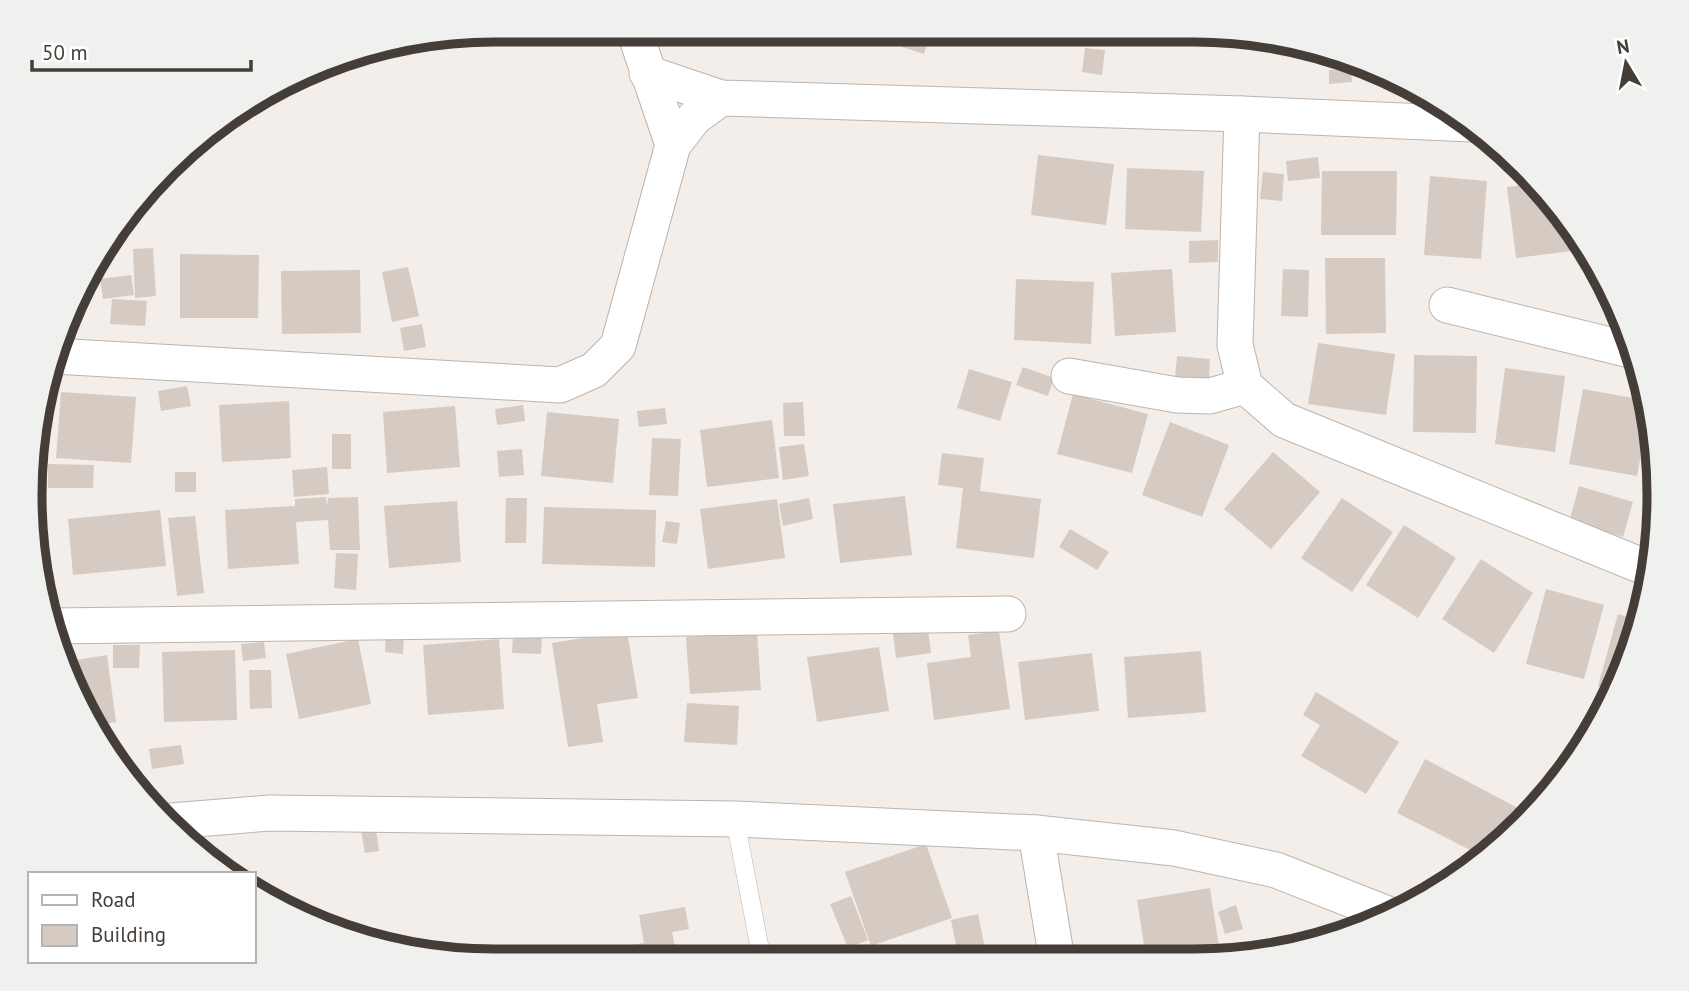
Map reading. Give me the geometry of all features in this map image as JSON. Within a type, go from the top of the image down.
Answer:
[{"type":"street","points":[[638,42],[673,145]]},
{"type":"street","points":[[647,73],[721,99],[1241,114],[1452,123]]},
{"type":"street","points":[[64,357],[560,385],[594,370],[618,346],[673,145],[694,118],[721,99]]},
{"type":"street","points":[[1241,114],[1236,345],[1245,386],[1284,420],[1641,566]]},
{"type":"street","points":[[1447,305],[1622,348]]},
{"type":"street","points":[[1069,376],[1177,395],[1210,396],[1245,386]]},
{"type":"street","points":[[61,626],[1009,614]]},
{"type":"street","points":[[182,822],[270,813],[735,819],[1036,833],[1174,848],[1276,870],[1377,910]]},
{"type":"street","points":[[1036,833],[1055,949]]},
{"type":"lane","points":[[735,819],[760,949]]},
{"type":"building","points":[[903,42],[928,42],[924,54],[902,47]]},
{"type":"building","points":[[1085,48],[1105,50],[1102,75],[1082,72]]},
{"type":"building","points":[[1329,70],[1351,71],[1352,82],[1329,84]]},
{"type":"building","points":[[1038,155],[1114,164],[1106,225],[1031,215]]},
{"type":"building","points":[[1318,157],[1320,178],[1288,181],[1286,161]]},
{"type":"building","points":[[1127,168],[1204,171],[1201,232],[1125,229]]},
{"type":"building","points":[[1322,171],[1397,171],[1396,235],[1321,235]]},
{"type":"building","points":[[1263,172],[1284,174],[1282,201],[1260,199]]},
{"type":"building","points":[[1430,176],[1487,181],[1481,259],[1424,255]]},
{"type":"building","points":[[1523,185],[1553,219],[1571,244],[1572,251],[1516,258],[1507,187]]},
{"type":"building","points":[[1218,240],[1218,262],[1189,263],[1189,241]]},
{"type":"building","points":[[153,248],[156,296],[135,298],[133,249]]},
{"type":"building","points":[[180,254],[259,255],[258,318],[180,318]]},
{"type":"building","points":[[1325,258],[1385,258],[1386,333],[1326,334]]},
{"type":"building","points":[[408,267],[419,316],[392,322],[382,272]]},
{"type":"building","points":[[1172,269],[1176,332],[1115,336],[1111,273]]},
{"type":"building","points":[[1283,269],[1309,270],[1308,317],[1281,316]]},
{"type":"building","points":[[360,270],[361,333],[282,334],[281,271]]},
{"type":"building","points":[[131,275],[134,295],[103,299],[100,279]]},
{"type":"building","points":[[1016,279],[1094,282],[1091,344],[1014,340]]},
{"type":"building","points":[[112,299],[147,301],[145,326],[110,324]]},
{"type":"building","points":[[422,324],[426,347],[404,351],[400,328]]},
{"type":"building","points":[[1318,343],[1395,354],[1386,415],[1308,404]]},
{"type":"building","points":[[1414,355],[1477,356],[1476,433],[1413,432]]},
{"type":"building","points":[[1177,356],[1210,359],[1209,379],[1175,377]]},
{"type":"building","points":[[1023,367],[1054,378],[1048,396],[1016,385]]},
{"type":"building","points":[[1505,368],[1565,376],[1555,452],[1495,444]]},
{"type":"building","points":[[969,369],[1012,382],[1000,421],[957,408]]},
{"type":"building","points":[[187,386],[191,406],[161,411],[158,391]]},
{"type":"building","points":[[1583,389],[1636,399],[1644,441],[1637,476],[1569,464]]},
{"type":"building","points":[[61,392],[136,397],[131,463],[56,458]]},
{"type":"building","points":[[1073,394],[1148,414],[1132,473],[1057,454]]},
{"type":"building","points":[[289,401],[291,458],[222,462],[219,405]]},
{"type":"building","points":[[803,402],[805,436],[784,436],[783,403]]},
{"type":"building","points":[[523,405],[525,421],[497,425],[495,409]]},
{"type":"building","points":[[455,406],[460,467],[387,473],[383,412]]},
{"type":"building","points":[[665,408],[667,424],[639,427],[637,411]]},
{"type":"building","points":[[547,412],[619,419],[613,483],[541,476]]},
{"type":"building","points":[[772,420],[779,478],[707,487],[700,430]]},
{"type":"building","points":[[1170,422],[1229,445],[1202,517],[1142,495]]},
{"type":"building","points":[[332,434],[351,434],[351,469],[332,469]]},
{"type":"building","points":[[652,438],[681,439],[678,496],[649,495]]},
{"type":"building","points":[[804,444],[809,476],[783,480],[779,447]]},
{"type":"building","points":[[522,449],[524,475],[499,477],[497,451]]},
{"type":"building","points":[[1273,452],[1320,492],[1271,549],[1224,509]]},
{"type":"building","points":[[942,453],[984,458],[980,491],[1041,499],[1034,558],[956,548],[963,488],[938,485]]},
{"type":"building","points":[[48,464],[94,465],[93,488],[48,488]]},
{"type":"building","points":[[327,467],[329,494],[294,497],[292,470]]},
{"type":"building","points":[[175,472],[196,472],[196,492],[175,492]]},
{"type":"building","points":[[1579,486],[1633,502],[1623,537],[1569,522]]},
{"type":"building","points":[[905,496],[912,555],[840,563],[833,504]]},
{"type":"building","points":[[326,497],[327,506],[328,498],[358,497],[360,550],[330,550],[328,520],[296,522],[299,564],[228,569],[225,510],[295,506],[295,499]]},
{"type":"building","points":[[506,498],[527,498],[526,543],[505,543]]},
{"type":"building","points":[[809,498],[813,519],[783,526],[779,504]]},
{"type":"building","points":[[1342,498],[1393,532],[1352,592],[1301,558]]},
{"type":"building","points":[[777,499],[785,558],[708,569],[700,509]]},
{"type":"building","points":[[457,501],[461,562],[389,568],[384,506]]},
{"type":"building","points":[[544,507],[656,510],[655,567],[542,564]]},
{"type":"building","points":[[160,510],[166,566],[73,575],[68,519]]},
{"type":"building","points":[[195,516],[204,593],[177,596],[168,518]]},
{"type":"building","points":[[666,521],[680,523],[677,544],[662,542]]},
{"type":"building","points":[[1404,525],[1456,558],[1418,618],[1366,585]]},
{"type":"building","points":[[1070,529],[1109,552],[1097,570],[1059,547]]},
{"type":"building","points":[[336,553],[358,554],[356,590],[334,588]]},
{"type":"building","points":[[1481,559],[1533,593],[1494,653],[1442,619]]},
{"type":"building","points":[[1546,589],[1604,605],[1584,679],[1526,664]]},
{"type":"building","points":[[1618,614],[1631,617],[1604,688],[1598,686]]},
{"type":"building","points":[[928,629],[931,653],[896,658],[893,634]]},
{"type":"building","points":[[627,631],[638,698],[597,704],[603,742],[568,747],[552,643]]},
{"type":"building","points":[[999,631],[1010,709],[934,720],[927,663],[971,657],[968,635]]},
{"type":"building","points":[[386,632],[404,633],[403,654],[385,652]]},
{"type":"building","points":[[757,632],[761,690],[690,694],[686,637]]},
{"type":"building","points":[[513,635],[542,635],[541,654],[512,653]]},
{"type":"building","points":[[358,639],[371,704],[299,719],[286,654]]},
{"type":"building","points":[[499,639],[504,709],[428,715],[423,645]]},
{"type":"building","points":[[264,642],[266,658],[243,661],[241,644]]},
{"type":"building","points":[[113,645],[140,645],[139,668],[113,668]]},
{"type":"building","points":[[879,647],[889,711],[817,722],[807,657]]},
{"type":"building","points":[[235,650],[237,720],[164,722],[162,652]]},
{"type":"building","points":[[1201,651],[1206,712],[1128,718],[1124,657]]},
{"type":"building","points":[[1092,653],[1099,711],[1025,720],[1018,662]]},
{"type":"building","points":[[107,655],[116,722],[104,724],[74,660]]},
{"type":"building","points":[[249,670],[271,670],[272,708],[250,709]]},
{"type":"building","points":[[1316,692],[1399,742],[1366,794],[1301,756],[1320,725],[1303,715]]},
{"type":"building","points":[[1593,701],[1596,703],[1586,722],[1578,736]]},
{"type":"building","points":[[687,703],[739,706],[737,745],[684,742]]},
{"type":"building","points":[[181,745],[184,764],[152,769],[149,749]]},
{"type":"building","points":[[1425,759],[1520,809],[1474,852],[1397,813]]},
{"type":"building","points":[[376,829],[379,851],[365,853],[361,831]]},
{"type":"building","points":[[926,844],[952,918],[871,946],[845,872]]},
{"type":"building","points":[[1210,888],[1219,947],[1145,949],[1137,900]]},
{"type":"building","points":[[851,896],[868,940],[848,948],[830,904]]},
{"type":"building","points":[[1236,905],[1243,929],[1225,934],[1218,912]]},
{"type":"building","points":[[685,907],[689,929],[672,932],[675,949],[607,949],[644,943],[639,915]]},
{"type":"building","points":[[978,914],[985,949],[957,949],[951,920]]}]
